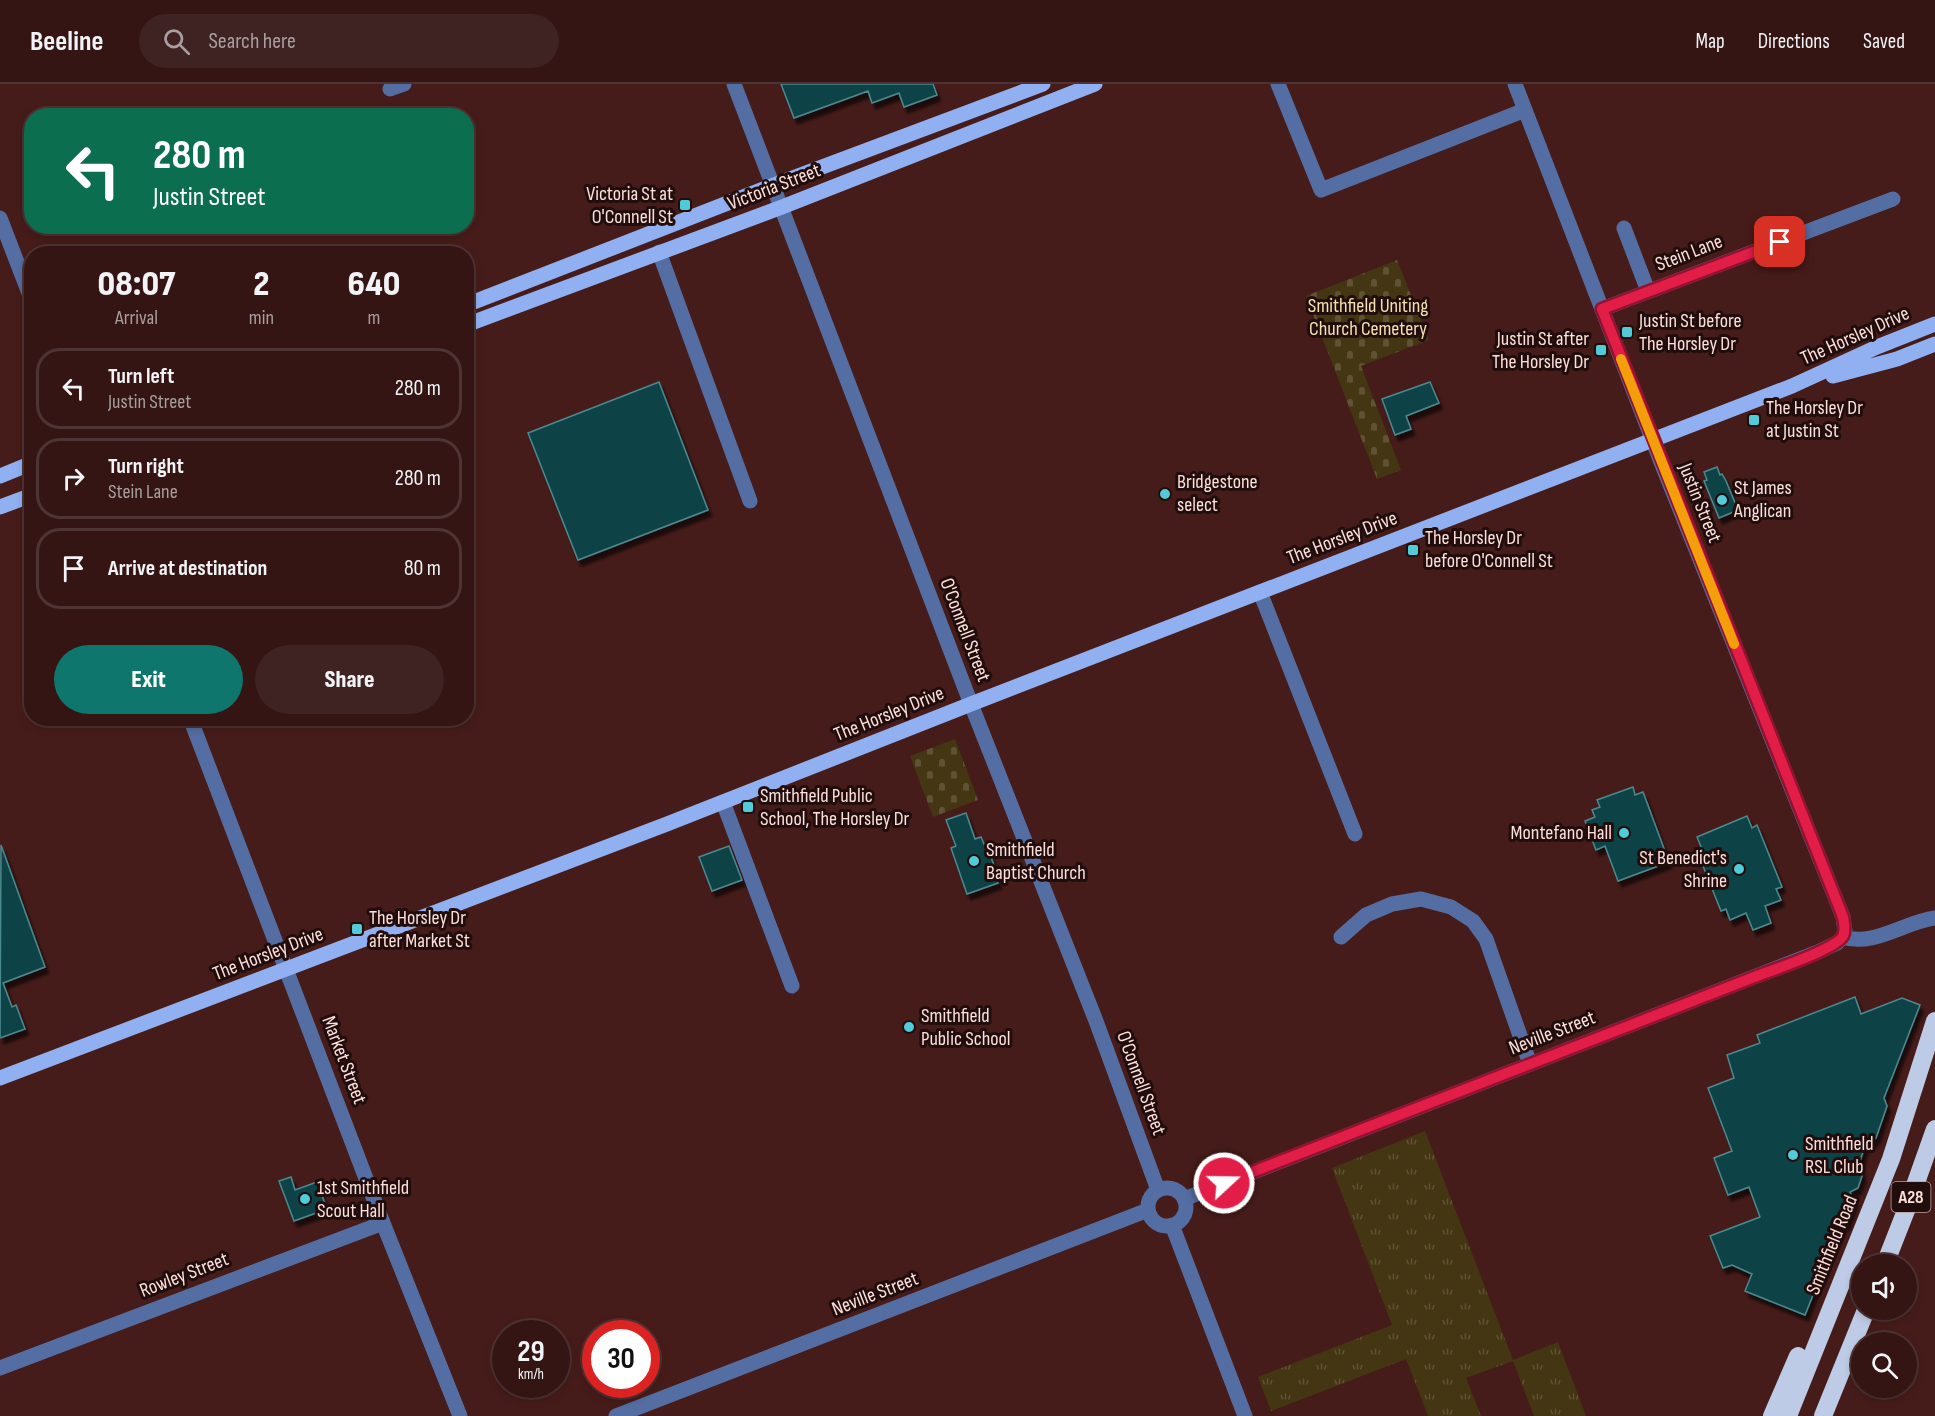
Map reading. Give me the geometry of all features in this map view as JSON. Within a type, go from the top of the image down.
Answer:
[{"type":"highway","name":"Smithfield Road","points":[[1788,1416],[1891,1159],[1935,1021]]},
{"type":"highway","name":"A28","points":[[1889,1254],[1935,1129]]},
{"type":"highway","points":[[1823,1416],[1862,1320]]},
{"type":"highway","points":[[1772,1416],[1798,1356]]},
{"type":"main road","name":"Victoria Street","points":[[474,302],[774,185],[1043,84]]},
{"type":"main road","name":"Victoria Street","points":[[474,322],[782,207],[1095,84]]},
{"type":"main road","name":"The Horsley Drive","points":[[0,1078],[723,802],[1792,386],[1877,347],[1935,324]]},
{"type":"main road","name":"The Horsley Drive","points":[[1792,386],[1897,359],[1935,344]]},
{"type":"main road","points":[[0,476],[24,466]]},
{"type":"main road","points":[[0,507],[24,498]]},
{"type":"street","name":"O'Connell Street","points":[[734,84],[971,704],[1096,1020],[1158,1190]]},
{"type":"street","points":[[1278,84],[1321,190],[1525,110]]},
{"type":"street","name":"Justin Street","points":[[1515,84],[1653,440],[1843,917],[1845,931],[1843,938]]},
{"type":"street","name":"Stein Lane","points":[[1602,309],[1893,199]]},
{"type":"street","points":[[0,218],[24,280]]},
{"type":"street","points":[[1624,228],[1648,291]]},
{"type":"street","points":[[659,252],[750,501]]},
{"type":"street","points":[[1260,592],[1354,834]]},
{"type":"street","name":"Market Street","points":[[193,726],[383,1222],[460,1416]]},
{"type":"street","points":[[723,802],[792,986]]},
{"type":"street","points":[[1341,937],[1366,915],[1392,904],[1422,899],[1451,906],[1473,921],[1486,939],[1530,1064]]},
{"type":"street","points":[[1843,938],[1854,941],[1869,940],[1920,920],[1935,918]]},
{"type":"street","name":"Neville Street","points":[[1184,1199],[1818,952],[1843,938]]},
{"type":"street","points":[[1171,1188],[1184,1199],[1184,1213],[1179,1221],[1172,1225],[1158,1224],[1152,1219],[1148,1210],[1149,1201],[1158,1190],[1171,1188]]},
{"type":"street","name":"Neville Street","points":[[616,1416],[1148,1210]]},
{"type":"street","name":"Rowley Street","points":[[0,1368],[383,1222]]},
{"type":"street","points":[[1172,1225],[1245,1416]]},
{"type":"green space","name":"Smithfield Uniting Church Cemetery","points":[[1397,260],[1429,340],[1361,366],[1401,470],[1377,479],[1306,296]]},
{"type":"green space","points":[[955,739],[978,800],[933,817],[910,756]]},
{"type":"green space","points":[[1425,1131],[1513,1360],[1558,1342],[1586,1416],[1534,1416],[1513,1361],[1466,1378],[1481,1416],[1428,1416],[1406,1359],[1271,1411],[1258,1377],[1392,1325],[1332,1168]]},
{"type":"building","points":[[781,84],[933,84],[937,95],[904,107],[899,93],[872,103],[868,91],[794,118]]},
{"type":"building","points":[[659,382],[708,510],[578,560],[528,433]]},
{"type":"building","points":[[1430,382],[1439,403],[1406,416],[1411,429],[1395,435],[1382,399]]},
{"type":"building","name":"St James Anglican","points":[[1717,467],[1720,475],[1722,474],[1726,481],[1738,510],[1719,518],[1704,481],[1707,480],[1704,472]]},
{"type":"building","name":"Montefano Hall","points":[[1633,787],[1635,795],[1643,792],[1669,862],[1618,881],[1605,846],[1596,850],[1585,821],[1595,817],[1592,810],[1600,807],[1597,800]]},
{"type":"building","name":"Smithfield Baptist Church","points":[[966,813],[975,839],[981,837],[984,844],[986,843],[998,883],[967,894],[951,848],[956,846],[946,820]]},
{"type":"building","name":"St Benedict's Shrine","points":[[1747,816],[1752,828],[1757,825],[1782,887],[1776,889],[1781,900],[1765,906],[1771,923],[1753,930],[1746,913],[1730,920],[1726,909],[1721,911],[1697,851],[1702,849],[1697,837]]},
{"type":"building","points":[[1,845],[45,967],[3,983],[12,1007],[16,1005],[25,1029],[0,1038]]},
{"type":"building","points":[[729,846],[742,880],[712,891],[699,857]]},
{"type":"building","name":"Smithfield RSL Club","points":[[1855,997],[1861,1014],[1902,998],[1920,1005],[1884,1098],[1887,1106],[1876,1138],[1865,1146],[1860,1161],[1862,1176],[1858,1188],[1850,1192],[1854,1201],[1846,1224],[1842,1225],[1832,1248],[1820,1252],[1825,1265],[1805,1315],[1745,1291],[1752,1274],[1732,1265],[1723,1268],[1710,1236],[1760,1217],[1749,1187],[1728,1195],[1714,1158],[1732,1151],[1708,1088],[1734,1078],[1727,1055],[1760,1043],[1757,1035]]},
{"type":"building","name":"1st Smithfield Scout Hall","points":[[291,1177],[295,1190],[317,1182],[327,1209],[294,1221],[279,1181]]},
{"type":"slow traffic","points":[[1621,359],[1734,644]]},
{"type":"place","name":"Victoria St at O'Connell St","points":[[685,205]]},
{"type":"place","name":"Justin St before The Horsley Dr","points":[[1627,332]]},
{"type":"place","name":"Justin St after The Horsley Dr","points":[[1601,350]]},
{"type":"place","name":"The Horsley Dr at Justin St","points":[[1754,420]]},
{"type":"place","name":"Bridgestone select","points":[[1165,494]]},
{"type":"place","name":"St James Anglican","points":[[1722,500]]},
{"type":"place","name":"The Horsley Dr before O'Connell St","points":[[1413,550]]},
{"type":"place","name":"Smithfield Public School, The Horsley Dr","points":[[748,807]]},
{"type":"place","name":"Montefano Hall","points":[[1624,833]]},
{"type":"place","name":"Smithfield Baptist Church","points":[[974,861]]},
{"type":"place","name":"St Benedict's Shrine","points":[[1739,869]]},
{"type":"place","name":"The Horsley Dr after Market St","points":[[357,929]]},
{"type":"place","name":"Smithfield Public School","points":[[909,1027]]},
{"type":"place","name":"Smithfield RSL Club","points":[[1793,1155]]},
{"type":"place","name":"1st Smithfield Scout Hall","points":[[305,1199]]},
{"type":"route","points":[[1224,1183],[1675,1009],[1818,952],[1843,938],[1845,931],[1843,917],[1602,309],[1780,242]]}]
